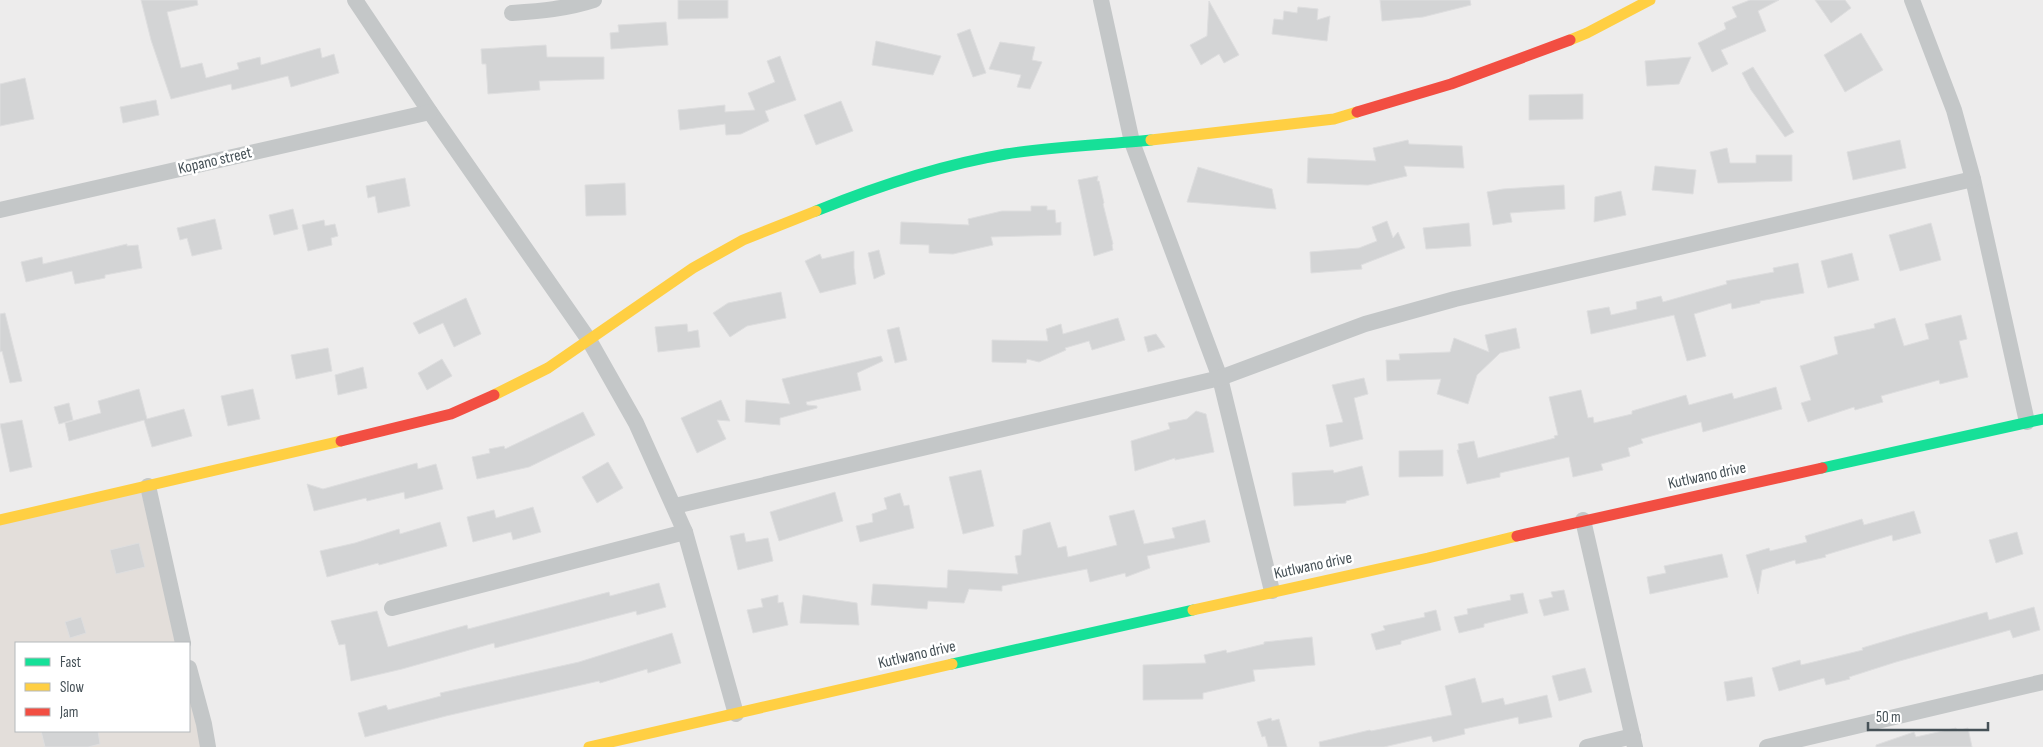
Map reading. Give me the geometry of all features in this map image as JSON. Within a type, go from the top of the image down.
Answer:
[{"type":"street","points":[[355,0],[430,112],[589,340],[636,423],[685,532],[736,714]]},
{"type":"street","points":[[512,13],[544,11],[594,0]]},
{"type":"street","points":[[1101,0],[1132,142],[1220,378],[1272,591]]},
{"type":"street","points":[[0,520],[385,431],[451,414],[478,404],[548,368],[693,268],[743,240],[867,190],[928,171],[1008,154],[1334,119],[1451,84],[1522,59],[1587,33],[1650,0]]},
{"type":"street","points":[[1912,0],[1954,110],[1973,179],[2027,422]]},
{"type":"street","name":"Kopano street","points":[[0,210],[430,112]]},
{"type":"street","points":[[674,506],[1220,378],[1365,324],[1455,299],[1973,179]]},
{"type":"street","name":"Kutlwano drive","points":[[590,747],[1272,591],[1428,558],[1583,520],[2043,418]]},
{"type":"street","points":[[148,486],[183,642]]},
{"type":"street","points":[[1583,520],[1634,742],[1587,747]]},
{"type":"street","points":[[392,608],[685,532]]},
{"type":"street","points":[[190,672],[208,747]]},
{"type":"street","points":[[1767,747],[2043,682]]},
{"type":"shaded area","points":[[148,486],[183,642],[15,642],[15,732],[190,732],[190,677],[205,747],[0,747],[0,520]]},
{"type":"building","points":[[141,0],[197,0],[198,5],[167,12],[181,68],[202,63],[206,78],[239,69],[237,63],[260,57],[261,65],[320,48],[322,58],[334,54],[339,73],[291,87],[288,76],[232,90],[231,84],[171,99],[151,40]]},
{"type":"building","points":[[678,0],[728,0],[728,18],[678,19]]},
{"type":"building","points":[[1380,0],[1470,0],[1471,5],[1423,17],[1382,21]]},
{"type":"building","points":[[1750,0],[1779,0],[1758,11],[1766,31],[1721,50],[1728,64],[1712,72],[1698,43],[1726,29],[1724,23],[1737,17],[1732,7]]},
{"type":"building","points":[[1815,0],[1845,0],[1851,8],[1831,23]]},
{"type":"building","points":[[1209,1],[1239,55],[1224,63],[1219,54],[1201,65],[1190,45],[1207,36]]},
{"type":"building","points":[[1298,7],[1318,9],[1317,20],[1330,16],[1327,41],[1272,34],[1274,19],[1283,20],[1284,11],[1297,13]]},
{"type":"building","points":[[666,22],[668,45],[611,49],[610,33],[619,32],[618,25]]},
{"type":"building","points":[[970,29],[986,73],[973,77],[957,34]]},
{"type":"building","points":[[1861,33],[1883,70],[1845,92],[1824,55]]},
{"type":"building","points":[[876,41],[941,56],[933,75],[872,65]]},
{"type":"building","points":[[1000,42],[1035,47],[1032,60],[1042,62],[1030,89],[1017,87],[1021,75],[989,69]]},
{"type":"building","points":[[546,45],[547,57],[604,57],[604,79],[539,81],[540,90],[488,94],[486,64],[482,64],[481,49]]},
{"type":"building","points":[[780,56],[796,100],[765,111],[769,121],[741,134],[726,135],[725,124],[680,130],[678,110],[725,105],[725,112],[755,110],[748,93],[775,82],[767,61]]},
{"type":"building","points":[[1691,57],[1679,84],[1647,86],[1645,61]]},
{"type":"building","points":[[1753,67],[1794,132],[1785,137],[1751,90],[1742,73]]},
{"type":"building","points":[[25,78],[34,119],[0,126],[0,84]]},
{"type":"building","points":[[1583,94],[1583,119],[1529,120],[1529,95]]},
{"type":"building","points":[[156,100],[159,115],[123,123],[120,107]]},
{"type":"building","points":[[841,101],[853,131],[816,145],[804,115]]},
{"type":"building","points":[[1408,140],[1409,144],[1462,146],[1464,168],[1404,166],[1407,176],[1368,185],[1307,183],[1308,158],[1376,161],[1373,148]]},
{"type":"building","points":[[1900,140],[1906,168],[1853,180],[1847,152]]},
{"type":"building","points":[[1727,148],[1730,163],[1756,163],[1756,155],[1792,155],[1792,181],[1718,183],[1710,152]]},
{"type":"building","points":[[1655,166],[1696,170],[1693,194],[1652,190]]},
{"type":"building","points":[[1198,167],[1272,189],[1276,209],[1187,202]]},
{"type":"building","points":[[1098,176],[1097,181],[1099,181],[1113,250],[1094,256],[1078,180]]},
{"type":"building","points":[[405,178],[410,206],[378,213],[375,196],[368,198],[366,186]]},
{"type":"building","points":[[625,183],[626,215],[586,216],[585,185]]},
{"type":"building","points":[[1564,185],[1565,209],[1510,213],[1512,222],[1493,225],[1487,192],[1503,189]]},
{"type":"building","points":[[1621,191],[1626,215],[1594,222],[1595,197]]},
{"type":"building","points":[[1031,206],[1047,206],[1047,210],[1055,210],[1056,223],[1061,222],[1061,235],[991,237],[993,245],[953,254],[929,253],[929,245],[900,244],[901,222],[969,225],[968,219],[1002,211],[1031,211]]},
{"type":"building","points":[[293,209],[298,229],[274,235],[269,215]]},
{"type":"building","points":[[215,219],[222,249],[192,256],[187,238],[180,240],[177,228]]},
{"type":"building","points":[[324,220],[325,226],[335,224],[338,236],[331,238],[332,245],[308,251],[302,225]]},
{"type":"building","points":[[1387,221],[1393,238],[1398,232],[1405,248],[1361,265],[1362,269],[1311,273],[1310,252],[1359,248],[1377,241],[1372,227]]},
{"type":"building","points":[[1469,223],[1471,246],[1426,249],[1423,228]]},
{"type":"building","points":[[1931,223],[1941,260],[1900,271],[1889,235]]},
{"type":"building","points":[[127,244],[127,246],[138,245],[142,268],[105,275],[105,278],[75,284],[72,271],[26,282],[21,262],[42,257],[43,264]]},
{"type":"building","points":[[879,250],[885,274],[874,279],[868,253]]},
{"type":"building","points":[[854,251],[856,284],[820,293],[805,261],[820,254],[822,259]]},
{"type":"building","points":[[1852,253],[1859,280],[1828,288],[1821,261]]},
{"type":"building","points":[[1798,263],[1804,293],[1760,301],[1760,303],[1732,309],[1731,303],[1694,314],[1706,356],[1687,361],[1674,315],[1591,334],[1587,311],[1609,307],[1611,315],[1637,309],[1636,302],[1661,296],[1663,302],[1727,284],[1726,281],[1774,272],[1773,268]]},
{"type":"building","points":[[781,292],[786,318],[747,326],[730,337],[713,313],[728,303]]},
{"type":"building","points":[[466,298],[481,334],[454,347],[443,323],[419,334],[413,323]]},
{"type":"building","points":[[5,313],[22,381],[10,383],[2,351],[0,352],[0,314]]},
{"type":"building","points":[[1961,315],[1967,339],[1959,341],[1968,377],[1940,384],[1939,380],[1881,396],[1883,402],[1855,410],[1854,407],[1808,422],[1801,403],[1811,400],[1800,366],[1838,354],[1834,337],[1875,328],[1874,324],[1895,318],[1904,346],[1929,339],[1925,324]]},
{"type":"building","points":[[1118,318],[1125,340],[1092,350],[1089,341],[1065,348],[1066,350],[1039,362],[1027,359],[1026,363],[992,362],[992,340],[1048,341],[1046,329],[1061,324],[1063,334]]},
{"type":"building","points":[[687,324],[688,332],[698,330],[700,347],[658,352],[655,327]]},
{"type":"building","points":[[899,327],[907,360],[895,363],[887,330]]},
{"type":"building","points":[[1516,328],[1520,348],[1500,353],[1477,375],[1468,404],[1437,394],[1441,379],[1387,381],[1386,360],[1400,360],[1399,354],[1450,352],[1454,338],[1489,352],[1485,335]]},
{"type":"building","points":[[1156,334],[1165,347],[1148,352],[1144,337]]},
{"type":"building","points":[[328,348],[332,371],[296,379],[291,355]]},
{"type":"building","points":[[881,356],[883,361],[857,373],[861,390],[806,402],[807,405],[817,406],[817,408],[780,418],[780,425],[745,422],[746,400],[790,404],[782,379]]},
{"type":"building","points":[[442,359],[452,376],[427,390],[418,373]]},
{"type":"building","points":[[363,367],[367,388],[338,395],[335,375]]},
{"type":"building","points":[[1364,378],[1368,394],[1354,398],[1363,439],[1330,447],[1326,425],[1343,422],[1332,385]]},
{"type":"building","points":[[1776,387],[1782,409],[1703,432],[1701,422],[1641,439],[1643,443],[1628,448],[1630,456],[1601,464],[1603,470],[1573,477],[1569,457],[1500,473],[1500,477],[1467,484],[1457,450],[1459,450],[1458,444],[1474,441],[1478,458],[1555,438],[1554,436],[1558,435],[1549,397],[1581,390],[1588,418],[1593,417],[1594,423],[1632,414],[1632,411],[1686,395],[1689,405],[1732,393],[1734,399]]},
{"type":"building","points":[[139,389],[147,419],[184,409],[192,436],[152,447],[144,420],[69,441],[65,423],[101,413],[98,401]]},
{"type":"building","points":[[253,389],[260,419],[228,426],[221,396]]},
{"type":"building","points":[[721,400],[730,421],[717,420],[726,439],[697,453],[681,418]]},
{"type":"building","points":[[69,403],[73,420],[59,424],[54,407]]},
{"type":"building","points":[[1196,411],[1206,414],[1214,452],[1175,460],[1175,458],[1135,471],[1131,441],[1170,429],[1168,423],[1187,419]]},
{"type":"building","points":[[583,412],[595,435],[529,467],[477,479],[472,457],[490,453],[489,449],[504,446],[505,449]]},
{"type":"building","points":[[22,420],[32,467],[10,472],[0,424]]},
{"type":"building","points":[[1443,450],[1443,476],[1399,477],[1399,451]]},
{"type":"building","points":[[608,462],[623,488],[597,503],[582,477]]},
{"type":"building","points":[[417,463],[418,469],[436,464],[443,489],[405,499],[404,492],[367,501],[366,498],[314,511],[307,484],[323,489]]},
{"type":"building","points":[[1362,466],[1369,495],[1346,501],[1346,503],[1294,506],[1292,473],[1333,470],[1334,473]]},
{"type":"building","points":[[981,470],[994,526],[963,534],[949,477]]},
{"type":"building","points":[[835,492],[843,521],[779,541],[770,512]]},
{"type":"building","points":[[900,493],[904,506],[909,505],[914,528],[860,542],[856,526],[873,522],[872,514],[887,509],[884,498]]},
{"type":"building","points":[[533,507],[541,532],[513,540],[511,532],[473,542],[467,517],[494,510],[496,518]]},
{"type":"building","points":[[1134,510],[1144,544],[1175,538],[1172,528],[1205,520],[1210,542],[1147,556],[1150,568],[1126,577],[1125,573],[1090,582],[1087,569],[1002,586],[1002,591],[969,589],[964,603],[928,601],[927,609],[871,605],[873,584],[947,588],[948,570],[1018,574],[1015,556],[1021,555],[1023,530],[1050,522],[1058,548],[1066,546],[1068,557],[1117,545],[1109,516]]},
{"type":"building","points":[[1914,511],[1921,533],[1893,541],[1892,535],[1825,555],[1826,557],[1796,564],[1795,560],[1762,570],[1758,594],[1746,555],[1769,548],[1770,551],[1807,542],[1805,536],[1862,519],[1864,525]]},
{"type":"building","points":[[440,522],[447,546],[327,577],[320,551],[355,543],[399,529],[400,534]]},
{"type":"building","points":[[2017,532],[2023,554],[1996,563],[1989,540]]},
{"type":"building","points":[[744,533],[746,542],[768,538],[773,561],[738,570],[730,536]]},
{"type":"building","points":[[139,543],[145,567],[116,574],[110,550]]},
{"type":"building","points":[[1722,554],[1728,577],[1650,594],[1647,577],[1666,573],[1664,566]]},
{"type":"building","points":[[659,583],[666,607],[637,615],[636,611],[495,648],[494,643],[402,669],[351,681],[345,644],[339,645],[331,621],[377,611],[388,647],[467,625],[468,629],[609,592],[610,596]]},
{"type":"building","points":[[1564,590],[1569,610],[1544,616],[1539,600],[1553,597],[1551,592]]},
{"type":"building","points":[[1523,593],[1528,613],[1484,624],[1484,627],[1459,633],[1454,617],[1468,614],[1467,609],[1511,600],[1510,595]]},
{"type":"building","points":[[778,595],[778,603],[783,602],[788,625],[753,633],[747,610],[763,607],[761,599]]},
{"type":"building","points":[[803,595],[857,603],[859,625],[800,623]]},
{"type":"building","points":[[2034,607],[2040,630],[2013,638],[2010,630],[1896,662],[1849,677],[1850,679],[1826,685],[1824,678],[1779,691],[1772,668],[1800,660],[1801,665],[1863,650],[1862,648],[1987,612],[1989,620]]},
{"type":"building","points":[[1436,610],[1441,630],[1401,641],[1401,644],[1376,650],[1371,634],[1385,630],[1383,626],[1425,617],[1424,613]]},
{"type":"building","points":[[81,617],[86,633],[70,638],[65,622]]},
{"type":"building","points":[[672,633],[681,663],[648,673],[647,669],[600,683],[599,681],[446,716],[365,737],[358,713],[386,705],[388,710],[441,696],[440,693],[579,662]]},
{"type":"building","points":[[1312,637],[1315,665],[1253,670],[1255,681],[1203,693],[1203,699],[1143,700],[1143,665],[1206,663],[1204,655],[1226,650],[1227,653],[1264,644],[1264,642]]},
{"type":"building","points":[[1585,668],[1592,692],[1559,701],[1552,676]]},
{"type":"building","points":[[1752,677],[1755,696],[1727,701],[1724,682]]},
{"type":"building","points":[[1475,678],[1482,703],[1503,698],[1505,705],[1547,695],[1552,717],[1519,724],[1518,717],[1464,729],[1465,734],[1433,742],[1431,736],[1384,747],[1320,747],[1319,742],[1370,730],[1452,715],[1445,686]]},
{"type":"building","points":[[1271,718],[1272,721],[1279,719],[1287,747],[1268,747],[1265,736],[1262,737],[1257,722]]},
{"type":"building","points":[[1956,728],[1957,731],[1968,728],[1972,747],[1876,747],[1876,745],[1914,732],[1916,737]]},
{"type":"building","points":[[41,732],[98,732],[100,744],[88,747],[45,747]]},
{"type":"traffic: fast","points":[[816,211],[910,177],[957,164],[1042,149],[1151,140]]},
{"type":"traffic: fast","points":[[1822,468],[2043,419]]},
{"type":"traffic: fast","points":[[952,664],[1193,610]]},
{"type":"traffic: slow","points":[[1570,40],[1650,0]]},
{"type":"traffic: slow","points":[[1151,140],[1334,119],[1357,112]]},
{"type":"traffic: slow","points":[[494,395],[548,368],[693,268],[743,240],[816,211]]},
{"type":"traffic: slow","points":[[0,520],[341,441]]},
{"type":"traffic: slow","points":[[1193,610],[1428,558],[1517,536]]},
{"type":"traffic: slow","points":[[589,747],[952,664]]},
{"type":"traffic: jam","points":[[1357,112],[1451,84],[1570,40]]},
{"type":"traffic: jam","points":[[341,441],[451,414],[494,395]]},
{"type":"traffic: jam","points":[[1517,536],[1822,468]]}]
